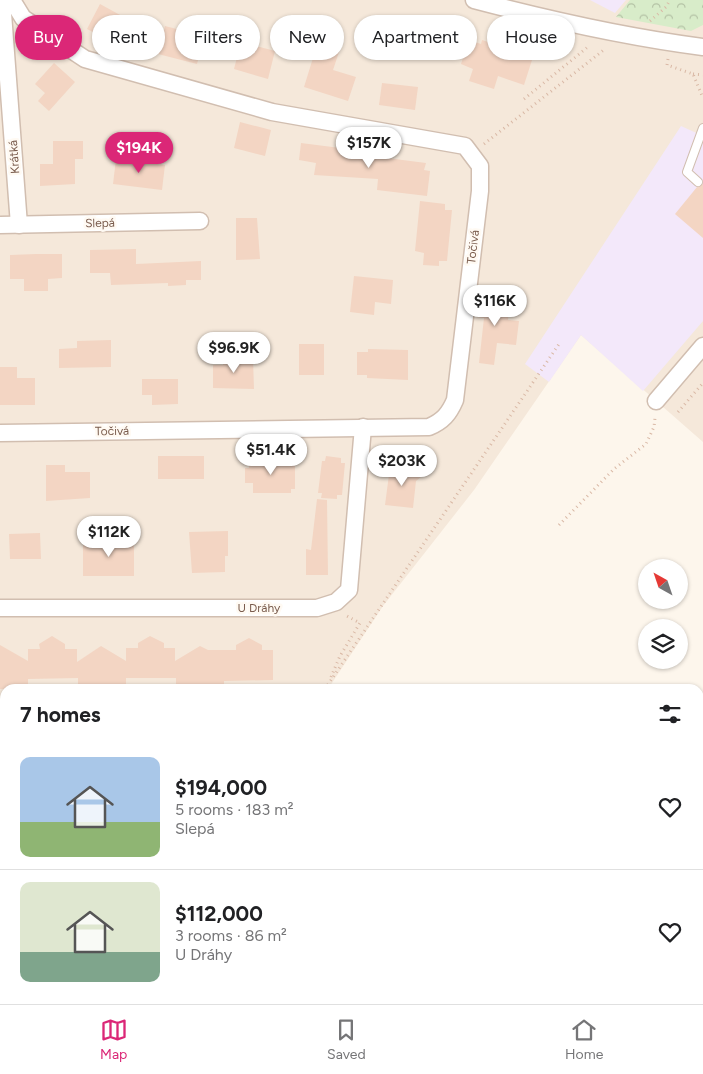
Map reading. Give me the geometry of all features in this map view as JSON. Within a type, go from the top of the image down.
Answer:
[{"type":"street","name":"Krátká","points":[[2,0],[19,225]]},
{"type":"street","points":[[12,0],[23,18],[86,58],[272,112],[466,146],[475,156]]},
{"type":"street","points":[[474,0],[604,31],[670,43],[703,46]]},
{"type":"street","name":"Točivá","points":[[0,433],[363,426],[429,427],[440,422],[450,413],[455,400],[480,191],[480,166],[475,156]]},
{"type":"street","name":"Slepá","points":[[0,225],[200,221]]},
{"type":"street","points":[[656,401],[703,346]]},
{"type":"street","points":[[336,602],[349,590],[363,426]]},
{"type":"street","name":"U Dráhy","points":[[0,608],[317,608],[336,602]]},
{"type":"lane","points":[[698,182],[687,172],[703,128]]},
{"type":"path","points":[[524,99],[604,31]]},
{"type":"path","points":[[475,156],[486,142],[622,34]]},
{"type":"path","points":[[670,43],[667,65],[693,74],[703,75]]},
{"type":"path","points":[[693,74],[703,98]]},
{"type":"path","points":[[329,683],[559,344]]},
{"type":"path","points":[[678,412],[703,383]]},
{"type":"path","points":[[559,526],[614,469],[646,444],[654,427],[656,401]]},
{"type":"path","points":[[329,683],[340,656],[360,623],[342,614],[336,602]]},
{"type":"shaded area","points":[[0,0],[703,0],[703,442],[581,335],[474,490],[383,606],[331,684],[0,684]]},
{"type":"shaded area","points":[[590,0],[626,0],[615,13]]},
{"type":"shaded area","points":[[681,126],[703,136],[703,321],[643,391],[581,335],[549,382],[525,364]]},
{"type":"green space","points":[[630,0],[703,0],[703,25],[691,31],[616,17]]},
{"type":"building","points":[[100,4],[120,15],[94,15]]},
{"type":"building","points":[[92,19],[92,32],[87,29]]},
{"type":"building","points":[[165,26],[175,29],[175,58],[165,56]]},
{"type":"building","points":[[482,40],[487,42],[487,60],[532,60],[524,85],[498,76],[494,89],[469,81],[473,69],[461,64],[462,60],[477,60],[477,43],[481,44]]},
{"type":"building","points":[[260,47],[270,50],[270,60],[273,60],[268,79],[234,69],[236,60],[260,60]]},
{"type":"building","points":[[181,60],[198,60],[197,64]]},
{"type":"building","points":[[312,60],[336,60],[333,70],[356,77],[348,101],[304,87]]},
{"type":"building","points":[[54,63],[75,82],[49,111],[38,101],[45,93],[35,84]]},
{"type":"building","points":[[382,83],[418,87],[415,110],[379,105]]},
{"type":"building","points":[[240,122],[271,130],[265,156],[234,148]]},
{"type":"building","points":[[53,141],[83,141],[83,159],[75,159],[75,184],[40,186],[40,164],[53,164]]},
{"type":"building","points":[[301,143],[348,149],[348,153],[426,163],[424,170],[430,171],[427,196],[377,190],[378,179],[314,175],[316,163],[299,160]]},
{"type":"building","points":[[116,159],[165,165],[162,190],[113,184]]},
{"type":"building","points":[[703,184],[703,238],[675,214],[697,187]]},
{"type":"building","points":[[420,201],[445,204],[445,210],[452,210],[447,261],[439,261],[439,266],[423,265],[424,253],[415,251]]},
{"type":"building","points":[[236,218],[257,218],[260,259],[236,260]]},
{"type":"building","points":[[136,249],[136,264],[201,261],[201,280],[186,280],[186,285],[168,286],[168,283],[111,285],[110,273],[90,273],[90,250]]},
{"type":"building","points":[[62,254],[62,278],[48,279],[48,291],[24,291],[24,279],[10,279],[10,255]]},
{"type":"building","points":[[354,276],[393,280],[391,304],[375,302],[374,315],[350,312]]},
{"type":"building","points":[[478,297],[510,300],[508,320],[519,321],[516,345],[497,343],[494,365],[479,363],[484,318],[476,317]]},
{"type":"building","points":[[111,340],[111,367],[59,368],[59,349],[77,348],[77,341]]},
{"type":"building","points":[[299,344],[324,344],[324,375],[299,375]]},
{"type":"building","points":[[368,349],[408,350],[408,380],[367,378],[367,375],[357,375],[357,352],[368,352]]},
{"type":"building","points":[[223,359],[253,359],[254,389],[213,388],[213,365],[223,365]]},
{"type":"building","points":[[0,367],[17,367],[17,378],[35,378],[35,405],[0,405]]},
{"type":"building","points":[[142,379],[178,379],[178,404],[152,405],[152,395],[142,395]]},
{"type":"building","points":[[158,456],[204,456],[204,479],[158,479]]},
{"type":"building","points":[[326,456],[341,458],[341,463],[345,463],[342,495],[337,495],[337,499],[321,498],[322,493],[318,493],[322,461],[325,461]]},
{"type":"building","points":[[249,460],[295,460],[295,489],[291,489],[291,493],[253,493],[253,483],[245,483],[245,468],[249,468]]},
{"type":"building","points":[[46,465],[65,465],[65,472],[90,472],[90,498],[46,501]]},
{"type":"building","points":[[390,467],[427,472],[416,481],[413,508],[385,505]]},
{"type":"building","points":[[317,499],[327,500],[328,575],[306,575],[306,549],[311,550]]},
{"type":"building","points":[[228,531],[228,556],[225,556],[225,572],[192,573],[189,532]]},
{"type":"building","points":[[40,533],[41,559],[10,559],[9,534]]},
{"type":"building","points":[[83,540],[134,540],[134,576],[83,576]]},
{"type":"building","points":[[52,636],[65,644],[65,649],[77,649],[77,662],[101,646],[126,661],[126,648],[138,648],[138,643],[150,636],[164,643],[164,648],[175,648],[175,661],[200,646],[208,650],[236,650],[236,645],[249,638],[262,645],[262,650],[273,650],[273,680],[224,681],[224,684],[176,684],[176,678],[126,678],[126,684],[78,684],[78,678],[28,679],[28,684],[0,684],[0,645],[28,661],[28,649],[40,649],[39,644]]}]
